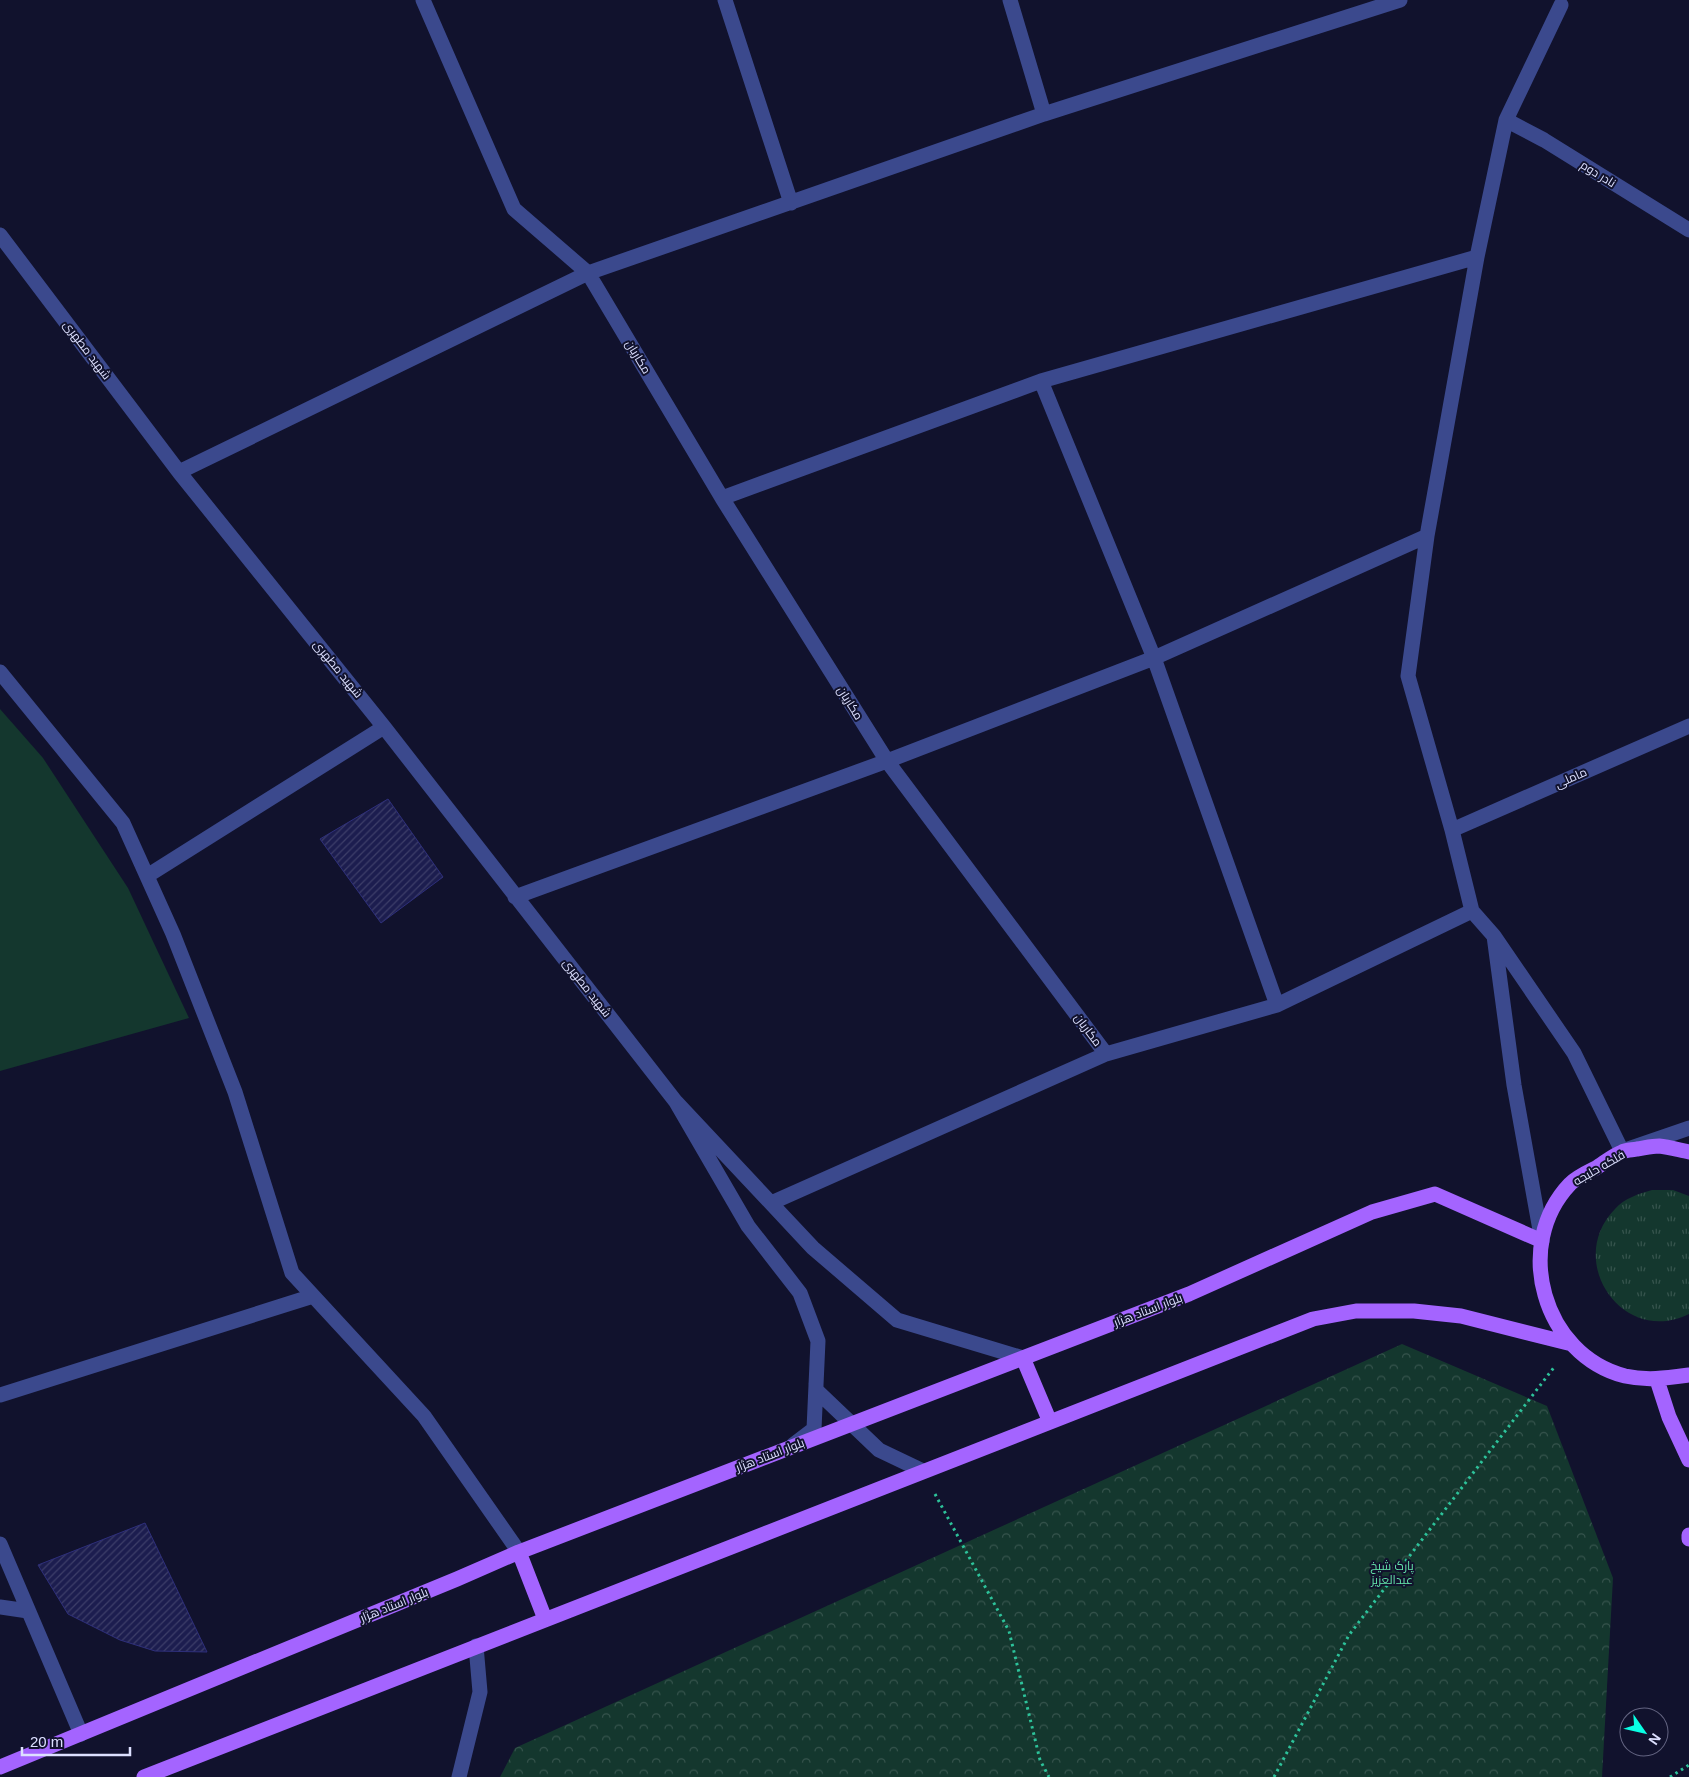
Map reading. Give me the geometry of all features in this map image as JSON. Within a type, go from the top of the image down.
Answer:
[{"type":"main road","name":"فلکه حلبجه","points":[[1689,1152],[1659,1146],[1622,1152],[1571,1183],[1558,1200],[1548,1220],[1542,1241],[1540,1268],[1544,1296],[1555,1322],[1572,1344],[1596,1363],[1625,1376],[1656,1380],[1689,1375]]},
{"type":"main road","name":"بلوار استاد هژار","points":[[0,1767],[519,1552],[1189,1294],[1372,1212],[1435,1194],[1542,1241]]},
{"type":"main road","points":[[144,1777],[1314,1319],[1356,1311],[1414,1311],[1461,1316],[1572,1344]]},
{"type":"main road","points":[[1023,1358],[1050,1422]]},
{"type":"main road","points":[[1656,1380],[1669,1417],[1689,1460]]},
{"type":"main road","points":[[519,1552],[545,1619]]},
{"type":"street","name":"مکاریان","points":[[423,0],[514,209],[588,273],[722,498],[886,761],[1106,1054],[1277,1005],[1472,912]]},
{"type":"street","points":[[725,0],[791,203]]},
{"type":"street","points":[[1010,0],[1044,114]]},
{"type":"street","points":[[179,472],[588,273],[1044,114],[1400,0]]},
{"type":"street","points":[[1560,2],[1506,120],[1477,257],[1426,536],[1408,676],[1452,830],[1472,912],[1494,936],[1574,1053],[1622,1152],[1689,1128]]},
{"type":"street","name":"نادر دوم","points":[[1506,120],[1544,140],[1689,230]]},
{"type":"street","name":"شهید مطهری","points":[[0,235],[179,472],[384,727],[676,1102]]},
{"type":"street","points":[[722,498],[1041,381],[1477,257]]},
{"type":"street","points":[[1041,381],[1154,658],[1277,1005]]},
{"type":"street","points":[[515,897],[886,761],[1154,658],[1426,536]]},
{"type":"street","points":[[0,672],[124,823],[173,934],[235,1092],[292,1273],[424,1416],[519,1552]]},
{"type":"street","name":"ماملی","points":[[1452,830],[1689,726]]},
{"type":"street","points":[[147,876],[384,727]]},
{"type":"street","points":[[1494,936],[1514,1084],[1542,1241]]},
{"type":"street","points":[[771,1203],[1106,1054]]},
{"type":"street","points":[[676,1102],[814,1248],[897,1320],[1023,1358]]},
{"type":"street","points":[[676,1102],[748,1226],[800,1293],[818,1342],[816,1390],[879,1450],[923,1471]]},
{"type":"street","points":[[0,1395],[313,1296]]},
{"type":"street","points":[[791,1446],[814,1428],[818,1342]]},
{"type":"street","points":[[0,1544],[81,1734]]},
{"type":"street","points":[[0,1607],[28,1610]]},
{"type":"street","points":[[459,1777],[480,1692],[476,1646]]},
{"type":"path","points":[[1274,1777],[1349,1635],[1572,1344]]},
{"type":"path","points":[[923,1471],[1009,1631],[1040,1760],[1049,1777]]},
{"type":"path","points":[[1670,1777],[1689,1765]]},
{"type":"green space","points":[[0,709],[43,758],[128,888],[189,1018],[0,1071]]},
{"type":"green space","points":[[1652,1190],[1673,1190],[1689,1196],[1689,1314],[1665,1321],[1642,1319],[1623,1309],[1608,1293],[1599,1274],[1596,1252],[1601,1230],[1615,1209],[1627,1199]]},
{"type":"green space","name":"پارک شیخ عبدالعزیز","points":[[1402,1344],[1547,1406],[1613,1578],[1602,1777],[500,1777],[515,1748]]},
{"type":"building","points":[[388,799],[443,877],[381,923],[320,839]]},
{"type":"building","points":[[145,1523],[207,1652],[155,1651],[120,1640],[68,1614],[38,1565]]}]
